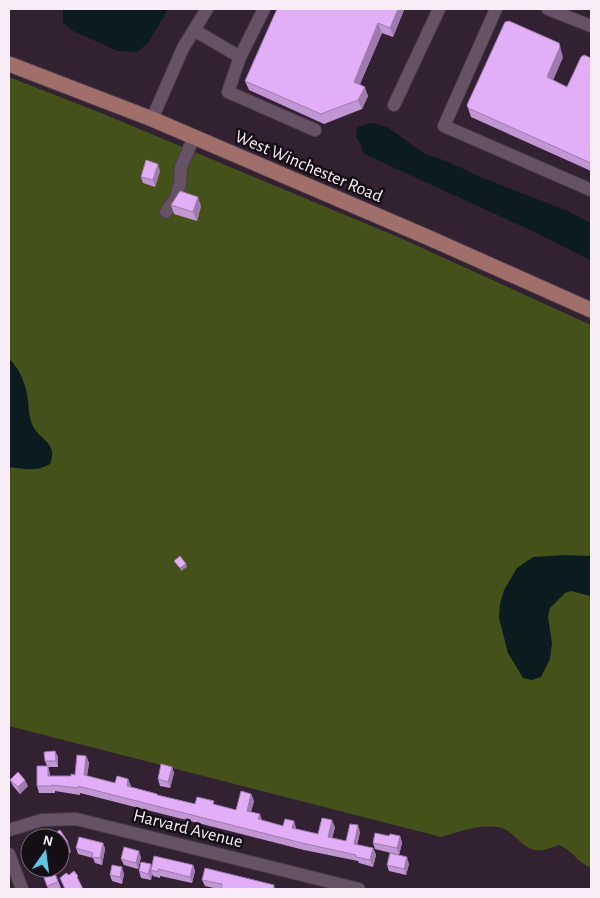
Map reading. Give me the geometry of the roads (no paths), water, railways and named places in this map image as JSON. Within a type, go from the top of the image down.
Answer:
[{"type":"main road","name":"West Winchester Road","points":[[9,64],[152,119],[427,237],[591,310]]},
{"type":"street","points":[[152,119],[183,48],[207,9]]},
{"type":"street","points":[[264,9],[240,57],[228,92],[315,130]]},
{"type":"street","points":[[394,105],[439,9]]},
{"type":"street","points":[[496,9],[444,126],[591,190]]},
{"type":"street","points":[[548,9],[568,12],[591,26]]},
{"type":"street","points":[[194,30],[240,57]]},
{"type":"street","points":[[166,212],[175,199],[180,184],[181,167],[194,137]]},
{"type":"street","name":"Harvard Avenue","points":[[9,830],[42,820],[76,819],[359,889]]},
{"type":"street","points":[[9,854],[22,889]]}]
